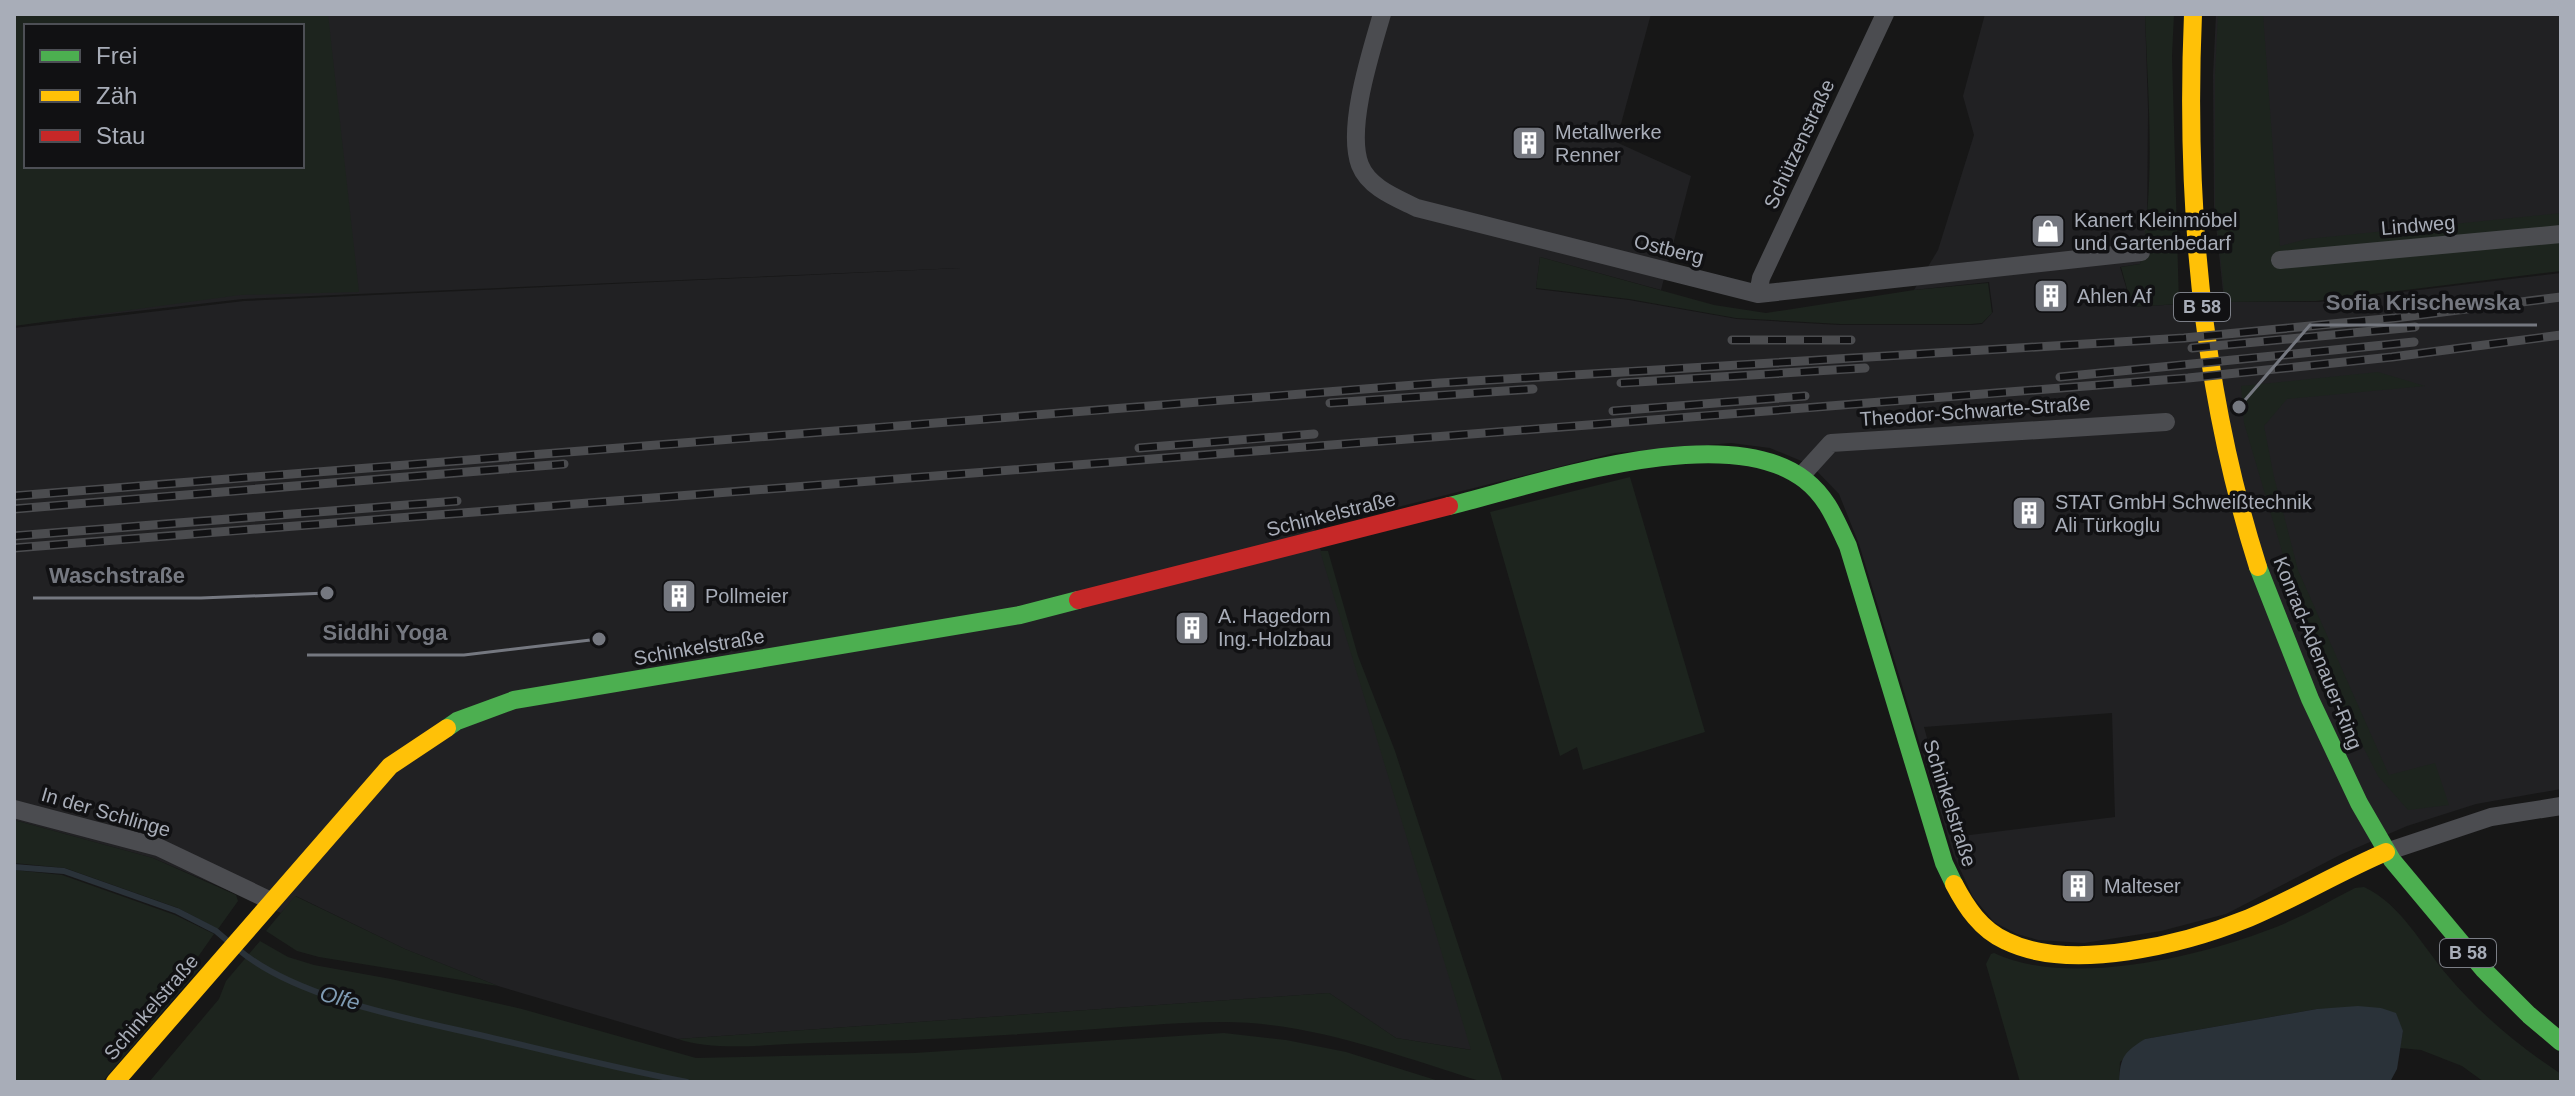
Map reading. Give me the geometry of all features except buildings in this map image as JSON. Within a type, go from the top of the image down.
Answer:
[{"type":"street","name":"Ostberg","points":[[1382,14],[1365,76],[1355,138],[1360,166],[1373,183],[1417,208],[1758,294],[2141,252]]},
{"type":"street","name":"Schützenstraße","points":[[1758,294],[1761,278],[1885,14]]},
{"type":"street","name":"Konrad-Adenauer-Ring","points":[[2193,14],[2190,110],[2195,233],[2205,324],[2219,416],[2234,483],[2266,593],[2306,692],[2386,852],[2494,983],[2561,1042]]},
{"type":"street","name":"Lindweg","points":[[2280,260],[2561,234]]},
{"type":"street","name":"Theodor-Schwarte-Straße","points":[[1801,476],[1831,443],[2166,422]]},
{"type":"street","name":"Schinkelstraße","points":[[115,1082],[390,766],[457,721],[514,700],[1020,615],[1616,464],[1692,454],[1733,454],[1767,459],[1801,476],[1827,503],[1848,546],[1944,863],[1964,904],[1983,927],[2005,942],[2032,951],[2090,954],[2163,944],[2228,925],[2386,852]]},
{"type":"street","points":[[2386,852],[2491,817],[2561,806]]},
{"type":"street","name":"In der Schlinge","points":[[14,809],[158,847],[271,901]]},
{"type":"shaded area","points":[[14,14],[1651,14],[1616,142],[1691,176],[1661,290],[1540,257],[1536,289],[1629,300],[1737,319],[1840,325],[1971,325],[1982,324],[1993,312],[1989,282],[1914,290],[1938,250],[1974,135],[1963,96],[1985,14],[2145,14],[2147,232],[2140,264],[2120,267],[2132,307],[2214,302],[2319,302],[2561,273],[2561,789],[2476,804],[2407,826],[2340,855],[2226,914],[2161,931],[2084,943],[2038,940],[2017,934],[1994,922],[1973,897],[1954,856],[1859,544],[1839,494],[1811,465],[1770,448],[1731,443],[1614,453],[1314,528],[1472,1050],[1396,1038],[1329,993],[678,1039],[498,986],[405,949],[296,896],[281,913],[153,858],[14,820],[14,328],[244,301],[961,268],[243,299],[14,325]],"holes":[[[2112,713],[2115,817],[1954,837],[1924,727]]]},
{"type":"shaded area","points":[[14,14],[328,14],[359,292],[240,295],[14,326]]},
{"type":"shaded area","points":[[2145,14],[2174,14],[2172,56],[2179,304],[2132,307],[2121,267],[2140,264],[2148,203],[2150,140]]},
{"type":"shaded area","points":[[2216,14],[2561,14],[2561,270],[2316,300],[2224,301],[2214,206]]},
{"type":"shaded area","points":[[2218,14],[2263,14],[2280,246],[2307,239],[2561,213],[2561,271],[2316,301],[2225,302],[2215,207]]},
{"type":"shaded area","points":[[1540,257],[1714,305],[1766,313],[1914,290],[1988,283],[1992,313],[1982,323],[1971,324],[1840,324],[1736,318],[1629,299],[1536,288]]},
{"type":"shaded area","points":[[2378,372],[2425,386],[2287,399],[2264,426],[2298,570],[2389,775],[2435,763],[2449,805],[2408,810],[2378,776],[2307,636],[2244,423],[2241,386]]},
{"type":"shaded area","points":[[1630,477],[1705,732],[1583,770],[1577,747],[1560,756],[1490,512]]},
{"type":"shaded area","points":[[1320,551],[1328,551],[1358,656],[1395,751],[1503,1082],[1483,1082],[1322,1034],[1223,1022],[743,1046],[709,1045],[678,1039],[1329,993],[1396,1038],[1471,1050]]},
{"type":"shaded area","points":[[14,820],[153,858],[236,895],[238,901],[218,929],[178,908],[65,868],[14,863]]},
{"type":"shaded area","points":[[14,870],[62,875],[175,915],[214,934],[195,961],[201,967],[102,1082],[14,1082]]},
{"type":"shaded area","points":[[2364,887],[2377,894],[2400,915],[2473,1004],[2561,1074],[2561,1082],[2484,1082],[2462,1066],[2421,1050],[2400,1048],[2403,1031],[2381,1008],[2317,1009],[2145,1039],[2120,1062],[2119,1082],[2020,1082],[1986,964],[1991,954],[2058,968],[2133,965],[2241,940],[2303,915],[2355,888]]},
{"type":"shaded area","points":[[295,896],[405,949],[498,986],[297,951],[266,931]]},
{"type":"shaded area","points":[[260,941],[288,957],[314,965],[522,1009],[696,1058],[914,1053],[1224,1033],[1286,1040],[1346,1052],[1442,1082],[149,1082],[219,999],[226,981]]},
{"type":"shaded area","points":[[2358,1006],[2396,1013],[2403,1031],[2397,1069],[2390,1082],[2119,1082],[2124,1056],[2145,1039],[2317,1009]]},
{"type":"waterway","name":"Olfe","points":[[14,867],[64,871],[177,911],[216,931],[230,943]]},
{"type":"waterway","name":"Olfe","points":[[239,950],[291,982],[356,1005],[687,1082]]},
{"type":"railway","points":[[14,496],[1440,383],[2184,338],[2395,318],[2561,297]]},
{"type":"railway","points":[[2192,348],[2415,327]]},
{"type":"railway","points":[[14,548],[2188,378],[2392,357],[2561,335]]},
{"type":"railway","points":[[1732,340],[1851,340]]},
{"type":"railway","points":[[2060,377],[2414,342]]},
{"type":"railway","points":[[1621,383],[1865,368]]},
{"type":"railway","points":[[1330,403],[1533,389]]},
{"type":"railway","points":[[1613,411],[1805,396]]},
{"type":"railway","points":[[1139,448],[1314,434]]},
{"type":"railway","points":[[14,509],[564,464]]},
{"type":"railway","points":[[14,536],[457,501]]},
{"type":"traffic: fast","points":[[1449,506],[1580,472],[1681,455],[1729,455],[1771,462],[1805,480],[1826,502],[1848,546],[1944,863],[1954,884]]},
{"type":"traffic: fast","points":[[2258,567],[2310,699],[2359,803],[2392,860],[2484,970],[2561,1042]]},
{"type":"traffic: fast","points":[[447,728],[457,721],[514,700],[1020,615],[1078,600]]},
{"type":"traffic: slow","points":[[2193,14],[2192,154],[2201,294],[2223,431],[2258,567]]},
{"type":"traffic: slow","points":[[115,1082],[390,766],[447,728]]},
{"type":"traffic: slow","points":[[1954,884],[1975,917],[1989,931],[2006,941],[2063,955],[2095,955],[2161,945],[2223,928],[2386,852]]},
{"type":"traffic: jam","points":[[1078,600],[1449,506]]},
{"type":"place","name":"Metallwerke Renner","points":[[1529,143]]},
{"type":"place","name":"Kanert Kleinmöbel und Gartenbedarf","points":[[2048,231]]},
{"type":"place","name":"Ahlen Af","points":[[2051,296]]},
{"type":"place","name":"Sofia Krischewska","points":[[2239,407]]},
{"type":"place","name":"STAT GmbH Schweißtechnik Ali Türkoglu","points":[[2029,513]]},
{"type":"place","name":"Waschstraße","points":[[327,593]]},
{"type":"place","name":"Pollmeier","points":[[679,596]]},
{"type":"place","name":"A. Hagedorn Ing.-Holzbau","points":[[1192,628]]},
{"type":"place","name":"Siddhi Yoga","points":[[599,639]]},
{"type":"place","name":"Malteser","points":[[2078,886]]}]
